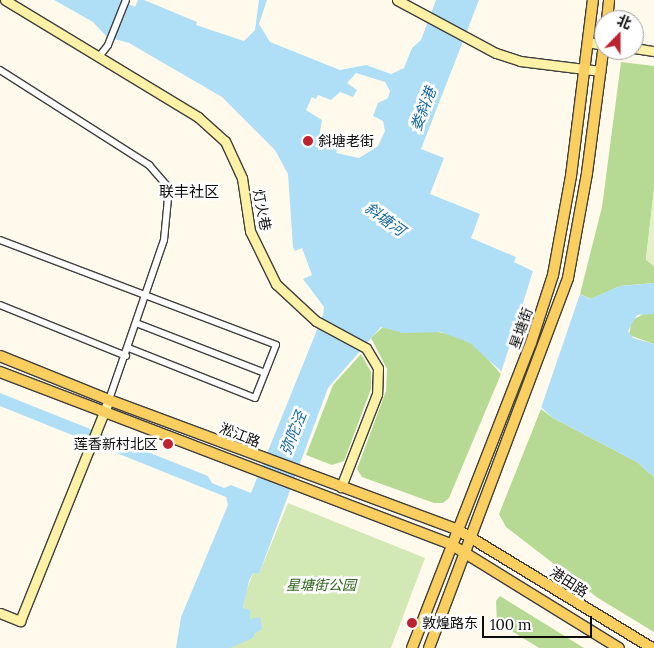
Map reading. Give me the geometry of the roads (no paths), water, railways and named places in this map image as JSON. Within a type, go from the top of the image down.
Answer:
[{"type":"main road","name":"星塘街","points":[[412,648],[543,309],[560,243],[593,0]]},
{"type":"main road","name":"星塘街","points":[[429,648],[556,314],[572,253],[602,60]]},
{"type":"main road","name":"淞江路","points":[[0,356],[108,400],[471,536]]},
{"type":"main road","points":[[0,372],[259,474],[452,545],[619,648]]},
{"type":"main road","name":"港田路","points":[[471,536],[652,648]]},
{"type":"street","name":"灯火巷","points":[[5,0],[198,117],[225,141],[240,172],[250,231],[262,261],[288,298],[316,320],[366,348],[378,368],[379,387],[341,487]]},
{"type":"street","points":[[98,58],[108,44],[126,0]]},
{"type":"street","points":[[397,0],[472,43],[520,62],[600,71]]},
{"type":"street","points":[[588,42],[594,43]]},
{"type":"street","points":[[0,70],[149,165],[169,188],[164,240],[144,296],[126,356],[103,414],[20,621],[0,613]]},
{"type":"street","points":[[0,240],[276,345],[255,398],[128,348]]},
{"type":"street","points":[[0,305],[126,356]]},
{"type":"street","points":[[136,323],[265,373]]},
{"type":"water","points":[[54,0],[120,0],[135,7],[138,0],[144,0],[197,22],[196,25],[244,41],[255,30],[259,0],[267,0],[259,24],[270,42],[340,70],[366,65],[391,74],[404,68],[412,48],[421,40],[436,0],[479,0],[421,149],[444,158],[430,194],[480,214],[471,238],[516,257],[514,262],[590,299],[620,286],[654,283],[654,314],[637,315],[628,331],[633,338],[654,344],[654,477],[637,462],[553,418],[470,343],[441,332],[403,333],[381,327],[328,388],[259,574],[253,573],[249,581],[243,608],[250,610],[250,619],[260,617],[262,629],[255,633],[253,638],[230,648],[176,648],[181,617],[228,505],[226,497],[0,406],[0,393],[208,476],[212,483],[224,488],[231,485],[251,493],[323,315],[324,307],[303,279],[312,275],[302,248],[295,251],[293,247],[288,174],[275,150],[222,97],[129,43],[107,37],[93,22]],"holes":[[[356,73],[385,82],[390,91],[388,98],[378,103],[373,116],[383,121],[385,131],[378,146],[359,158],[336,153],[338,149],[324,143],[320,132],[322,120],[306,110],[312,97],[316,99],[318,95],[331,100],[340,92],[353,97],[357,90],[347,83]]]},
{"type":"place","name":"斜塘老街","points":[[308,141]]},
{"type":"place","name":"莲香新村北区","points":[[168,444]]},
{"type":"place","name":"敦煌路东","points":[[412,623]]},
{"type":"district","name":"联丰社区","points":[[189,192]]},
{"type":"water label","name":"娄斜港","points":[[423,109]]},
{"type":"water label","name":"斜塘河","points":[[385,219]]},
{"type":"water label","name":"弥陀泾","points":[[293,433]]},
{"type":"park label","name":"星塘街公园","points":[[321,585]]}]
